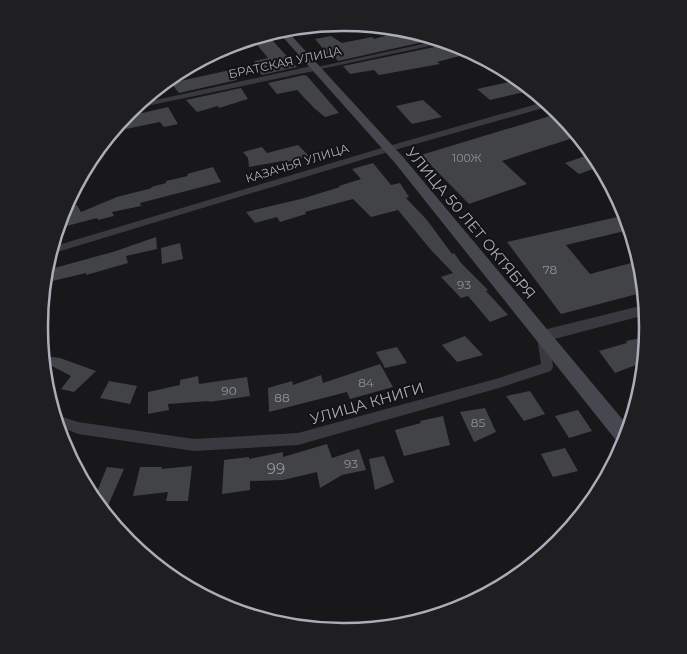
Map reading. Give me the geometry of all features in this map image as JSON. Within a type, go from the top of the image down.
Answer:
[{"type":"main road","name":"УЛИЦА 50 ЛЕТ ОКТЯБРЯ","points":[[288,37],[388,149],[620,431]]},
{"type":"street","name":"БРАТСКАЯ УЛИЦА","points":[[150,104],[430,44]]},
{"type":"street","name":"КАЗАЧЬЯ УЛИЦА","points":[[58,249],[388,149],[540,106]]},
{"type":"street","points":[[543,336],[639,312]]},
{"type":"street","name":"УЛИЦА КНИГИ","points":[[63,422],[78,428],[194,445],[298,439],[499,383],[547,367],[543,336]]},
{"type":"building","points":[[389,35],[423,42],[338,61],[334,56],[330,57],[315,39],[331,36],[342,43],[372,37],[374,39]]},
{"type":"building","points":[[272,40],[297,67],[262,75],[255,67],[255,61],[268,58],[257,44]]},
{"type":"building","points":[[437,46],[461,56],[437,62],[440,64],[379,75],[374,70],[350,74],[343,66]]},
{"type":"building","points":[[230,70],[237,80],[179,93],[173,85],[178,81]]},
{"type":"building","points":[[304,75],[307,76],[339,113],[325,117],[297,90],[277,94],[268,83]]},
{"type":"building","points":[[509,82],[524,92],[490,100],[477,89]]},
{"type":"building","points":[[241,88],[248,99],[219,108],[218,106],[197,112],[186,100]]},
{"type":"building","points":[[423,100],[442,117],[412,124],[396,106]]},
{"type":"building","points":[[168,107],[178,124],[164,127],[160,122],[126,129],[125,127],[138,114]]},
{"type":"building","points":[[551,116],[571,139],[502,161],[527,184],[469,204],[421,155]]},
{"type":"building","points":[[298,145],[309,156],[284,163],[283,161],[249,167],[248,158],[243,152],[262,147],[267,153]]},
{"type":"building","points":[[584,156],[593,169],[579,174],[565,163]]},
{"type":"building","points":[[373,163],[391,185],[400,183],[409,197],[406,198],[427,220],[452,254],[454,253],[461,263],[488,290],[486,291],[508,315],[490,322],[468,296],[461,298],[441,277],[453,273],[398,210],[371,217],[353,199],[305,212],[306,214],[280,222],[277,217],[255,223],[246,212],[301,199],[361,179],[352,169]]},
{"type":"building","points":[[213,167],[221,182],[140,203],[141,206],[112,212],[114,216],[98,220],[97,218],[65,226],[74,206],[77,205],[81,212],[117,197],[188,176],[187,174]]},
{"type":"building","points":[[618,217],[624,231],[566,245],[590,274],[632,263],[638,294],[561,314],[507,242]]},
{"type":"building","points":[[156,237],[157,249],[126,256],[128,263],[86,275],[86,273],[51,281],[53,268],[116,251]]},
{"type":"building","points":[[180,243],[183,259],[162,264],[161,248]]},
{"type":"building","points":[[465,336],[483,355],[457,362],[442,345]]},
{"type":"building","points":[[639,338],[637,364],[615,373],[599,351],[627,343],[626,341]]},
{"type":"building","points":[[397,347],[407,363],[385,368],[376,352]]},
{"type":"building","points":[[49,357],[60,358],[96,371],[74,392],[61,389],[71,376],[50,365]]},
{"type":"building","points":[[380,364],[393,387],[350,399],[347,392],[269,412],[268,388],[292,381],[293,385],[321,375],[323,383]]},
{"type":"building","points":[[198,376],[199,384],[247,377],[250,396],[209,402],[168,404],[169,410],[148,414],[148,392],[180,385],[180,380]]},
{"type":"building","points":[[109,381],[137,386],[130,404],[100,398]]},
{"type":"building","points":[[530,391],[545,414],[524,421],[506,396]]},
{"type":"building","points":[[485,408],[496,432],[474,442],[460,412]]},
{"type":"building","points":[[578,410],[592,431],[569,438],[555,416]]},
{"type":"building","points":[[443,416],[450,445],[404,456],[395,430],[421,423],[420,421]]},
{"type":"building","points":[[327,444],[332,458],[359,449],[366,470],[342,475],[320,488],[317,472],[283,480],[250,481],[250,490],[222,494],[224,460],[249,457],[249,459],[283,452],[283,457]]},
{"type":"building","points":[[565,448],[578,471],[553,477],[541,454]]},
{"type":"building","points":[[384,456],[394,482],[375,490],[369,459]]},
{"type":"building","points":[[192,466],[188,501],[166,501],[168,492],[133,496],[140,467],[162,467],[161,469]]},
{"type":"building","points":[[107,467],[124,469],[108,506],[98,490]]}]
